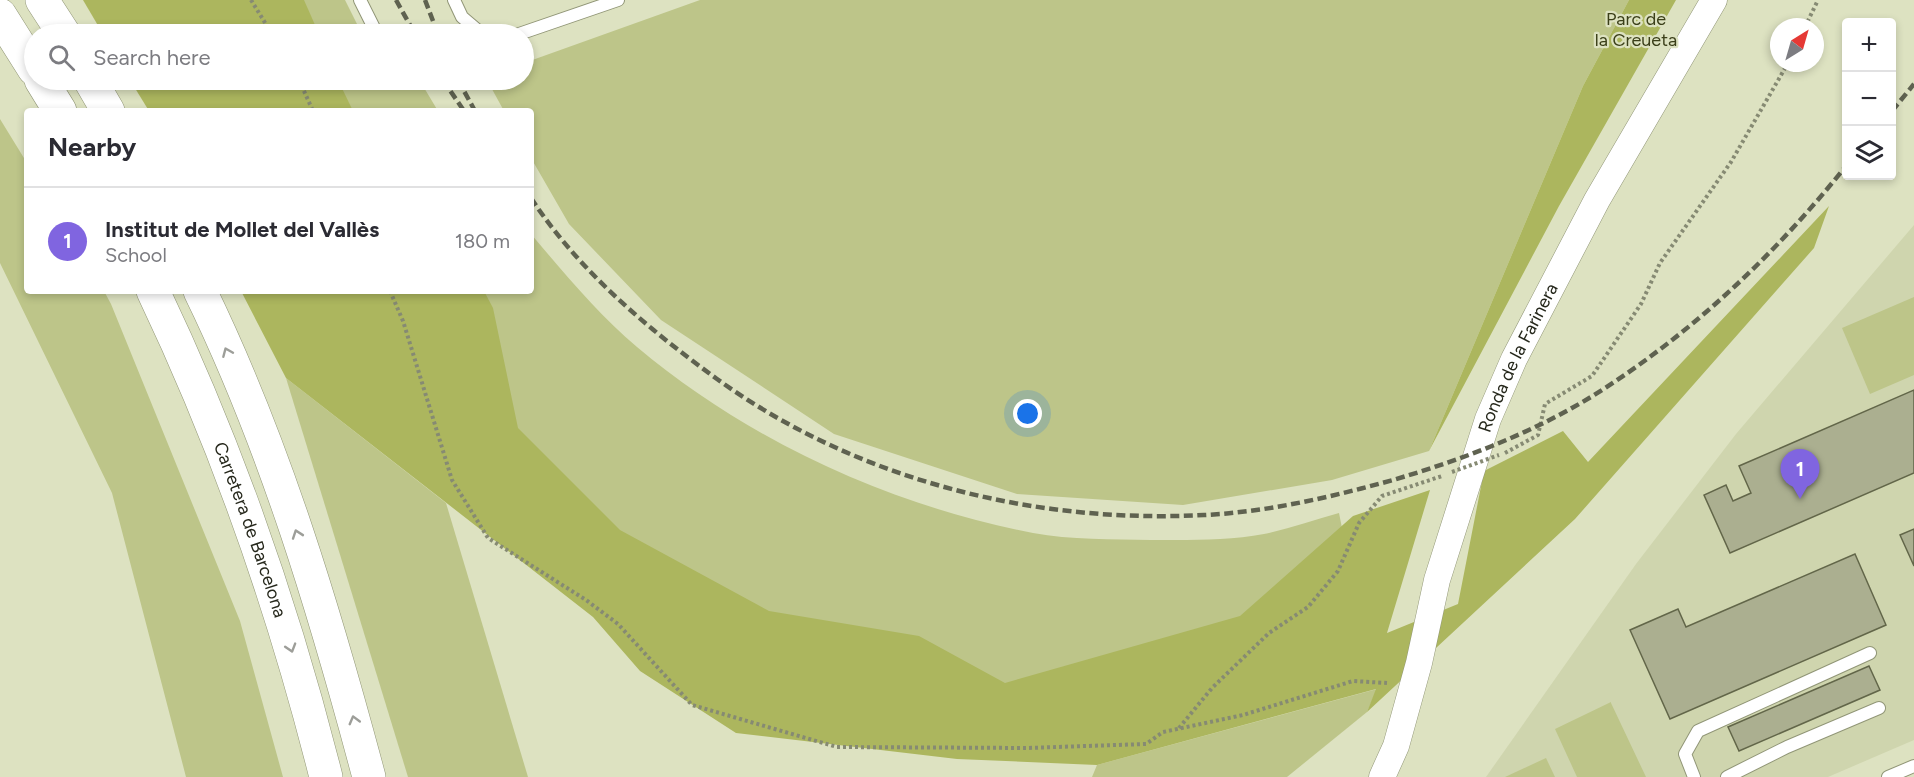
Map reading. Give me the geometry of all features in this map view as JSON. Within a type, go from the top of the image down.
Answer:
[{"type":"highway","points":[[42,0],[58,24]]},
{"type":"highway","points":[[0,15],[24,53]]},
{"type":"highway","points":[[47,90],[58,108]]},
{"type":"highway","points":[[96,90],[106,108]]},
{"type":"highway","name":"Carretera de Barcelona","points":[[154,294],[213,425],[246,512],[308,704],[326,777]]},
{"type":"highway","points":[[201,294],[281,489],[315,586],[369,777]]},
{"type":"street","name":"Ronda de la Farinera","points":[[1382,777],[1396,746],[1419,663],[1437,580],[1488,419],[1548,290],[1714,0]]},
{"type":"street","name":"Ronda de la Farinera","points":[[1394,777],[1396,746]]},
{"type":"lane","points":[[360,0],[372,24]]},
{"type":"lane","points":[[454,0],[462,17],[470,24]]},
{"type":"lane","points":[[534,29],[618,0]]},
{"type":"lane","points":[[1694,777],[1684,754],[1698,731],[1870,653]]},
{"type":"lane","points":[[1727,777],[1787,747],[1879,708]]},
{"type":"lane","points":[[1888,777],[1914,766]]},
{"type":"path","points":[[251,0],[266,24]]},
{"type":"path","points":[[1809,18],[1818,0]]},
{"type":"path","points":[[1179,729],[1212,688],[1269,633],[1308,607],[1338,571],[1359,523],[1382,496],[1499,455],[1538,435],[1545,404],[1592,375],[1641,304],[1660,263],[1731,162],[1783,72]]},
{"type":"path","points":[[303,90],[312,108]]},
{"type":"path","points":[[391,294],[403,321],[452,480],[488,538],[586,600],[618,624],[692,705],[837,747],[1028,748],[1146,744],[1163,732],[1243,715],[1353,681],[1389,683]]},
{"type":"shaded area","points":[[282,0],[345,0],[357,24],[293,24]]},
{"type":"shaded area","points":[[700,0],[1629,0],[1583,86],[1429,451],[1332,480],[1183,505],[1017,494],[834,434],[661,320],[569,224],[534,163],[534,108],[502,108],[492,90],[534,90],[534,59]]},
{"type":"shaded area","points":[[323,90],[425,90],[436,108],[331,108]]},
{"type":"shaded area","points":[[0,119],[24,158],[24,294],[106,294],[111,304],[240,621],[283,777],[186,777],[112,493],[0,263]]},
{"type":"shaded area","points":[[1914,225],[1914,740],[1828,777],[1486,777],[1636,564],[1736,434]]},
{"type":"shaded area","points":[[534,237],[609,321],[680,381],[726,412],[774,440],[874,487],[979,521],[1062,537],[1151,540],[1236,538],[1273,532],[1339,513],[1344,538],[1274,621],[981,719],[543,507],[414,294],[534,294]]},
{"type":"shaded area","points":[[1914,297],[1914,375],[1870,394],[1842,328]]},
{"type":"shaded area","points":[[286,378],[446,503],[528,777],[408,777]]},
{"type":"shaded area","points":[[1377,689],[1367,712],[1287,777],[1092,777],[1097,765]]},
{"type":"shaded area","points":[[1611,702],[1646,777],[1577,777],[1555,729]]},
{"type":"shaded area","points":[[1546,758],[1555,777],[1505,777]]},
{"type":"green space","points":[[83,0],[304,0],[315,24],[97,24]]},
{"type":"green space","name":"Parc de la Creueta","points":[[1629,0],[1676,0],[1559,206],[1429,451],[1583,86]]},
{"type":"green space","points":[[136,90],[343,90],[352,108],[147,108]]},
{"type":"green space","points":[[1829,206],[1814,248],[1575,519],[1367,712],[1376,689],[1097,765],[957,759],[736,733],[640,671],[593,617],[286,378],[243,294],[486,294],[493,308],[518,428],[620,530],[769,611],[919,636],[1005,683],[1240,616],[1353,516],[1430,490],[1387,633],[1458,604],[1484,471],[1563,431],[1588,462]]},
{"type":"building","points":[[1914,390],[1914,473],[1730,553],[1704,495],[1726,485],[1733,501],[1751,493],[1739,466]]},
{"type":"building","points":[[1914,529],[1914,566],[1900,535]]},
{"type":"building","points":[[1855,554],[1886,625],[1670,719],[1630,630],[1678,609],[1686,627]]},
{"type":"building","points":[[1869,666],[1880,690],[1739,751],[1728,727]]},
{"type":"railway","points":[[396,0],[409,24]]},
{"type":"railway","points":[[425,0],[434,24]]},
{"type":"railway","points":[[1896,106],[1914,84]]},
{"type":"railway","points":[[450,90],[462,108]]},
{"type":"railway","points":[[463,90],[473,108]]},
{"type":"railway","points":[[534,202],[570,250],[640,319],[717,379],[771,414],[828,444],[888,469],[949,488],[1012,503],[1075,512],[1140,516],[1204,515],[1252,511],[1299,503],[1393,480],[1495,445],[1544,423],[1591,397],[1627,373],[1696,321],[1759,263],[1842,171]]},
{"type":"place","name":"Institut de Mollet del Vallès","points":[[1800,499]]}]
